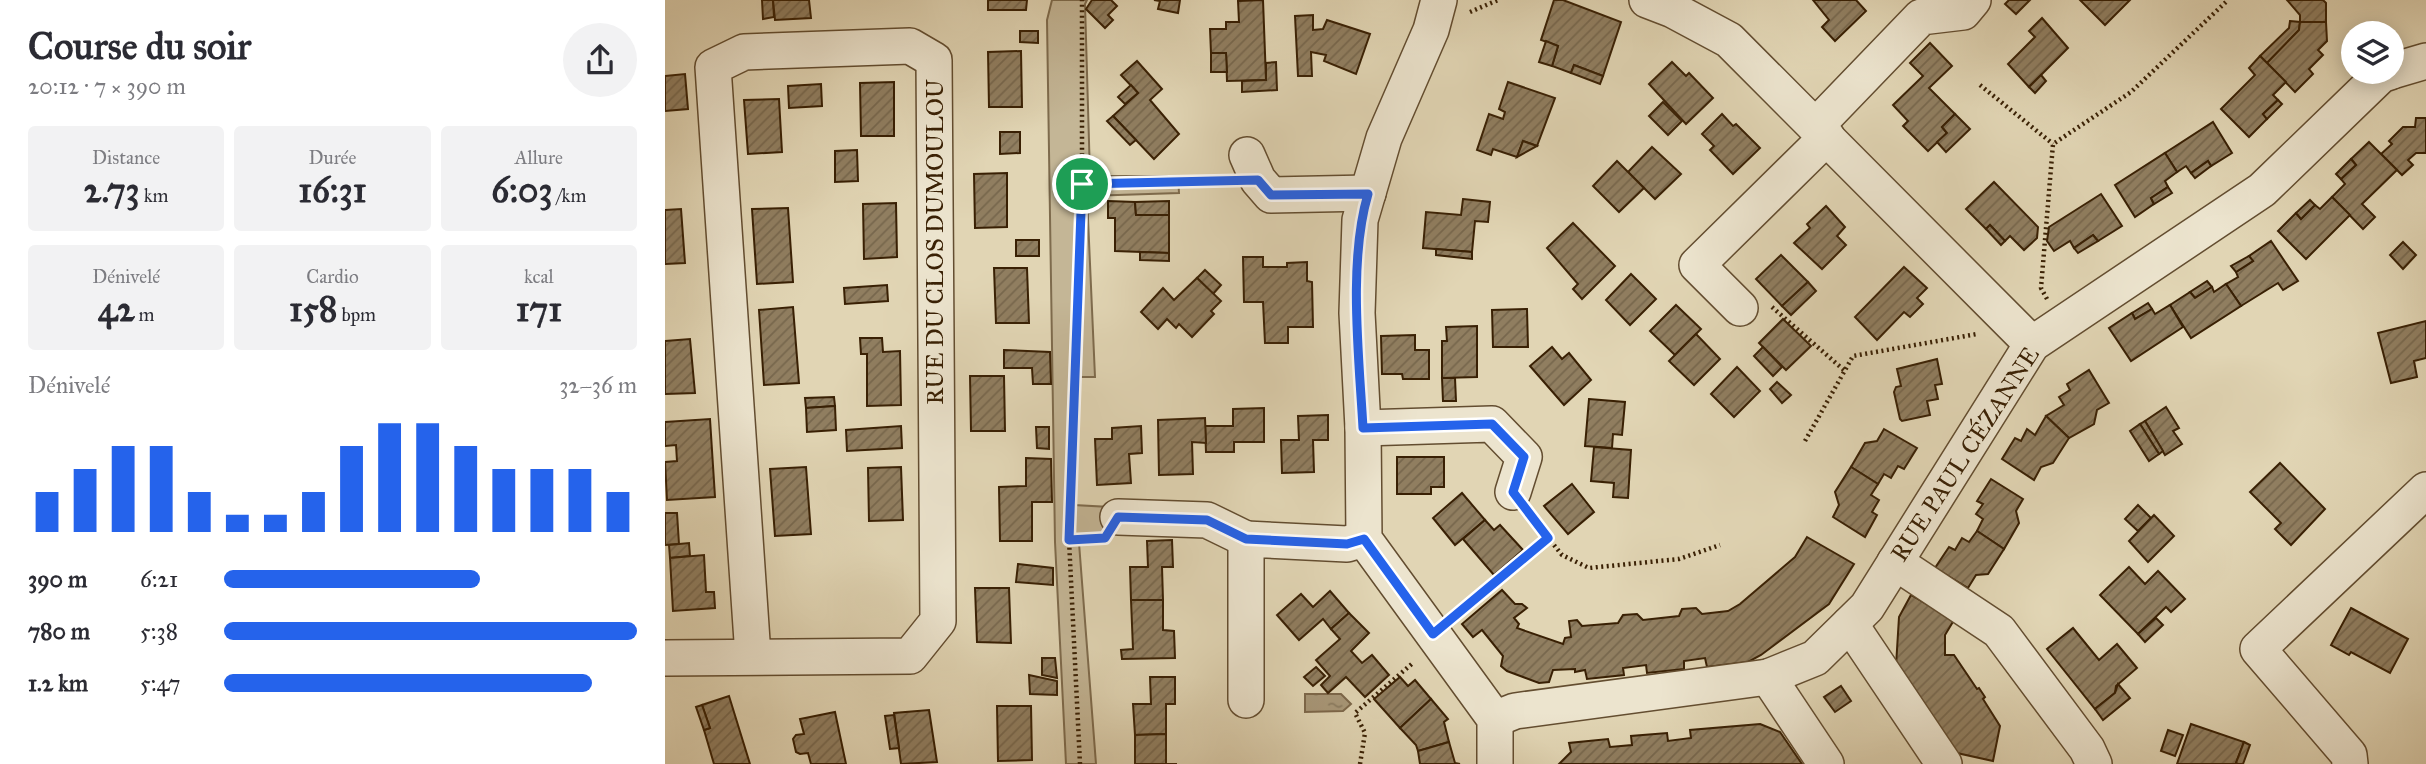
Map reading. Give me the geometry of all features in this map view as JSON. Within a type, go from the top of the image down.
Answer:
[{"type":"street","points":[[1647,0],[1673,10],[1729,40],[2024,335]]},
{"type":"street","points":[[1740,308],[1697,265],[1821,132],[1921,17],[1963,12],[1973,0]]},
{"type":"street","points":[[1453,7],[1431,30],[1384,138],[1360,220],[1357,313],[1363,428],[1364,539],[1495,719],[1495,764]]},
{"type":"street","name":"RUE DU CLOS DUMOULOU","points":[[665,658],[910,656],[938,621],[934,60],[910,46],[744,52],[713,67],[753,656]]},
{"type":"street","name":"RUE PAUL CÉZANNE","points":[[2404,67],[2426,61]]},
{"type":"street","name":"RUE PAUL CÉZANNE","points":[[1495,719],[1515,711],[1768,677],[1815,658],[1867,607],[2024,335],[2060,324],[2262,190],[2372,84]]},
{"type":"street","points":[[1252,167],[1271,195],[1368,194]]},
{"type":"street","points":[[1363,428],[1492,424],[1524,457],[1513,492]]},
{"type":"street","points":[[2350,764],[2349,755],[2258,649],[2426,490]]},
{"type":"street","points":[[1118,517],[1207,520],[1246,539],[1347,544],[1364,539]]},
{"type":"street","points":[[1246,539],[1246,701]]},
{"type":"street","points":[[1895,562],[1999,631],[2087,749],[2094,764]]},
{"type":"street","points":[[1850,624],[1944,764]]},
{"type":"street","points":[[1768,677],[1826,764]]},
{"type":"path","points":[[1080,764],[1069,540],[1082,184],[1082,0]]},
{"type":"path","points":[[1453,7],[1497,0]]},
{"type":"path","points":[[2053,144],[2131,92],[2228,0]]},
{"type":"path","points":[[1980,85],[2053,144]]},
{"type":"path","points":[[2053,144],[2041,288],[2060,324]]},
{"type":"path","points":[[1082,184],[1252,167]]},
{"type":"path","points":[[1740,308],[1769,304],[1845,371]]},
{"type":"path","points":[[1805,441],[1853,356],[2024,335]]},
{"type":"path","points":[[1513,492],[1562,555],[1589,568],[1679,559],[1720,545]]},
{"type":"path","points":[[1069,540],[1105,538],[1118,517]]},
{"type":"path","points":[[1360,764],[1365,733],[1355,713],[1548,538]]},
{"type":"shaded area","points":[[1052,0],[1087,0],[1090,176],[1178,176],[1179,193],[1087,196],[1095,377],[1079,377],[1074,505],[1110,507],[1109,542],[1079,543],[1096,764],[1066,764],[1055,542],[1047,20]]},
{"type":"water","points":[[1305,694],[1341,694],[1351,704],[1343,711],[1305,712]]},
{"type":"building","points":[[762,0],[773,0],[774,17],[763,19]]},
{"type":"building","points":[[773,0],[809,0],[811,18],[775,20]]},
{"type":"building","points":[[988,0],[1027,0],[1026,10],[988,10]]},
{"type":"building","points":[[1092,0],[1111,0],[1117,6],[1108,15],[1113,20],[1105,28],[1086,9]]},
{"type":"building","points":[[1154,0],[1180,0],[1178,13],[1158,9],[1160,1]]},
{"type":"building","points":[[1263,0],[1266,80],[1227,81],[1226,53],[1211,53],[1210,29],[1226,29],[1226,22],[1239,22],[1238,1]]},
{"type":"building","points":[[1554,0],[1563,0],[1621,22],[1603,76],[1574,65],[1571,73],[1552,66],[1558,46],[1541,40]]},
{"type":"building","points":[[1813,0],[1856,0],[1866,11],[1835,41],[1822,27],[1829,20]]},
{"type":"building","points":[[2009,0],[2030,0],[2016,14],[2005,4]]},
{"type":"building","points":[[2080,0],[2130,0],[2105,25]]},
{"type":"building","points":[[2287,0],[2323,0],[2326,3],[2326,22],[2300,22],[2300,15]]},
{"type":"building","points":[[1313,15],[1313,30],[1323,29],[1327,20],[1370,34],[1356,74],[1324,61],[1326,55],[1311,52],[1312,76],[1298,76],[1295,16]]},
{"type":"building","points":[[2042,18],[2068,48],[2029,87],[2008,64],[2035,37],[2029,31]]},
{"type":"building","points":[[2290,21],[2300,22],[2299,30],[2267,63],[2260,56],[2289,28]]},
{"type":"building","points":[[2300,22],[2326,22],[2327,41],[2318,50],[2323,55],[2309,69],[2313,74],[2295,92],[2267,63],[2299,30]]},
{"type":"building","points":[[1020,31],[1038,31],[1038,43],[1020,42]]},
{"type":"building","points":[[1546,41],[1558,46],[1552,66],[1539,62]]},
{"type":"building","points":[[1930,43],[1952,66],[1929,88],[1955,114],[1942,127],[1947,133],[1928,151],[1903,126],[1908,121],[1893,105],[1923,76],[1910,63]]},
{"type":"building","points":[[1021,51],[1022,107],[989,107],[988,52]]},
{"type":"building","points":[[1211,53],[1226,53],[1227,72],[1211,72]]},
{"type":"building","points":[[2260,56],[2286,82],[2273,95],[2278,100],[2263,114],[2267,119],[2249,137],[2221,109],[2255,75],[2249,68]]},
{"type":"building","points":[[1137,61],[1162,89],[1150,100],[1179,134],[1154,159],[1113,116],[1138,93],[1121,75]]},
{"type":"building","points":[[1276,62],[1277,90],[1242,92],[1242,81],[1266,80],[1266,63]]},
{"type":"building","points":[[1672,62],[1686,76],[1689,73],[1713,98],[1686,124],[1649,84]]},
{"type":"building","points":[[1574,65],[1603,76],[1600,84],[1571,73]]},
{"type":"building","points":[[685,74],[688,109],[665,111],[665,76]]},
{"type":"building","points":[[2041,75],[2046,81],[2035,93],[2029,87]]},
{"type":"building","points":[[894,82],[894,136],[861,136],[860,83]]},
{"type":"building","points":[[1508,82],[1555,98],[1537,146],[1523,141],[1517,157],[1493,149],[1491,155],[1477,150],[1489,114],[1503,119],[1505,112],[1499,109]]},
{"type":"building","points":[[821,84],[822,106],[789,108],[788,86]]},
{"type":"building","points":[[1131,85],[1138,93],[1125,104],[1118,97]]},
{"type":"building","points":[[779,99],[782,152],[748,154],[744,100]]},
{"type":"building","points":[[2278,100],[2282,104],[2267,119],[2263,114]]},
{"type":"building","points":[[1663,102],[1682,121],[1668,135],[1649,116]]},
{"type":"building","points":[[1722,114],[1760,148],[1733,174],[1710,150],[1714,146],[1702,134]]},
{"type":"building","points":[[1955,114],[1970,129],[1946,152],[1937,142],[1947,133],[1942,127]]},
{"type":"building","points":[[1113,116],[1136,140],[1130,145],[1107,121]]},
{"type":"building","points":[[2416,118],[2426,118],[2426,153],[2416,153],[2408,160],[2413,165],[2402,175],[2381,154],[2392,144],[2389,141],[2403,127],[2415,127]]},
{"type":"building","points":[[2213,122],[2232,153],[2211,166],[2208,161],[2191,173],[2186,166],[2177,172],[2165,153]]},
{"type":"building","points":[[1000,132],[1020,132],[1020,153],[1000,154]]},
{"type":"building","points":[[1523,141],[1537,146],[1517,157]]},
{"type":"building","points":[[2369,142],[2397,170],[2362,204],[2375,217],[2363,229],[2332,197],[2345,184],[2341,179],[2356,165],[2351,159]]},
{"type":"building","points":[[1652,147],[1681,174],[1655,199],[1628,172]]},
{"type":"building","points":[[857,150],[858,181],[835,182],[835,151]]},
{"type":"building","points":[[2165,153],[2177,172],[2165,181],[2168,187],[2151,198],[2154,204],[2135,217],[2115,185]]},
{"type":"building","points":[[2351,159],[2356,165],[2341,179],[2336,174]]},
{"type":"building","points":[[1617,161],[1644,188],[1619,212],[1593,186]]},
{"type":"building","points":[[2208,161],[2211,166],[2195,178],[2191,173]]},
{"type":"building","points":[[1007,173],[1007,227],[975,228],[974,174]]},
{"type":"building","points":[[1994,182],[2038,227],[2037,238],[2024,250],[2010,236],[2005,241],[1990,225],[1986,229],[1966,209]]},
{"type":"building","points":[[2168,187],[2172,193],[2154,204],[2151,198]]},
{"type":"building","points":[[2101,194],[2122,226],[2098,241],[2093,235],[2074,248],[2070,241],[2054,251],[2047,241],[2049,227]]},
{"type":"building","points":[[2332,197],[2350,215],[2306,259],[2278,231],[2296,213],[2301,219],[2315,205],[2320,209]]},
{"type":"building","points":[[1463,199],[1490,202],[1488,222],[1475,221],[1472,252],[1423,248],[1426,212],[1461,215]]},
{"type":"building","points":[[2310,200],[2315,205],[2301,219],[2296,213]]},
{"type":"building","points":[[1108,201],[1135,202],[1136,215],[1169,215],[1169,253],[1115,251],[1115,218],[1108,218]]},
{"type":"building","points":[[1169,201],[1169,215],[1136,215],[1135,202]]},
{"type":"building","points":[[896,203],[897,257],[864,259],[863,204]]},
{"type":"building","points":[[1826,206],[1845,227],[1837,236],[1846,245],[1822,269],[1794,243],[1810,228],[1807,224]]},
{"type":"building","points":[[788,208],[793,282],[757,284],[752,209]]},
{"type":"building","points":[[681,209],[685,263],[665,264],[665,210]]},
{"type":"building","points":[[1573,223],[1615,266],[1582,299],[1573,289],[1578,284],[1547,248]]},
{"type":"building","points":[[1990,225],[2005,241],[2001,245],[1986,229]]},
{"type":"building","points":[[2093,235],[2098,241],[2078,253],[2074,248]]},
{"type":"building","points":[[1016,240],[1039,240],[1039,256],[1016,256]]},
{"type":"building","points":[[2271,241],[2298,281],[2283,290],[2278,283],[2241,306],[2226,284],[2238,277],[2236,272],[2253,261],[2249,256]]},
{"type":"building","points":[[2403,242],[2416,255],[2403,269],[2390,255]]},
{"type":"building","points":[[1436,249],[1472,252],[1472,259],[1436,255]]},
{"type":"building","points":[[1140,252],[1169,253],[1169,261],[1140,260]]},
{"type":"building","points":[[1781,255],[1808,282],[1782,306],[1756,279]]},
{"type":"building","points":[[2249,256],[2253,261],[2236,272],[2231,266]]},
{"type":"building","points":[[1243,257],[1263,257],[1263,267],[1287,267],[1287,263],[1307,262],[1307,281],[1312,282],[1313,327],[1288,327],[1288,343],[1265,343],[1263,302],[1244,302]]},
{"type":"building","points":[[1904,267],[1927,288],[1917,298],[1923,304],[1910,317],[1904,312],[1877,340],[1855,317]]},
{"type":"building","points":[[994,268],[1027,268],[1029,323],[996,323]]},
{"type":"building","points":[[1205,270],[1221,285],[1213,294],[1197,278]]},
{"type":"building","points":[[1631,274],[1656,299],[1630,325],[1606,300]]},
{"type":"building","points":[[1197,278],[1221,301],[1211,311],[1214,314],[1192,337],[1179,324],[1176,328],[1167,319],[1158,329],[1141,312],[1163,288],[1174,300]]},
{"type":"building","points":[[2207,281],[2212,287],[2195,298],[2190,292]]},
{"type":"building","points":[[1808,282],[1816,291],[1791,315],[1782,306]]},
{"type":"building","points":[[2226,284],[2241,306],[2191,338],[2170,305],[2190,292],[2195,298],[2212,287],[2214,292]]},
{"type":"building","points":[[887,285],[888,301],[845,304],[844,288]]},
{"type":"building","points":[[2148,303],[2152,309],[2135,319],[2132,313]]},
{"type":"building","points":[[1676,305],[1701,329],[1675,355],[1650,331]]},
{"type":"building","points":[[2170,305],[2183,327],[2131,361],[2109,328],[2132,313],[2135,319],[2152,309],[2155,314]]},
{"type":"building","points":[[793,307],[799,383],[764,385],[759,310]]},
{"type":"building","points":[[1527,309],[1528,347],[1493,347],[1492,310]]},
{"type":"building","points":[[1783,319],[1811,346],[1786,370],[1759,343]]},
{"type":"building","points":[[2426,321],[2426,358],[2414,361],[2417,377],[2391,383],[2378,333]]},
{"type":"building","points":[[1477,326],[1477,377],[1442,378],[1442,341],[1447,341],[1446,327]]},
{"type":"building","points":[[1696,334],[1720,359],[1694,385],[1669,361]]},
{"type":"building","points":[[1415,335],[1415,350],[1429,350],[1429,379],[1403,379],[1402,374],[1382,374],[1381,336]]},
{"type":"building","points":[[860,338],[882,338],[883,352],[900,351],[901,405],[867,406],[867,354],[861,354]]},
{"type":"building","points":[[690,339],[695,393],[665,394],[665,341]]},
{"type":"building","points":[[1552,347],[1562,359],[1569,353],[1591,380],[1564,405],[1530,366]]},
{"type":"building","points":[[1763,347],[1782,367],[1773,376],[1754,356]]},
{"type":"building","points":[[1004,350],[1050,352],[1051,384],[1033,384],[1032,368],[1004,368]]},
{"type":"building","points":[[1937,359],[1942,384],[1935,385],[1938,399],[1927,401],[1930,415],[1902,421],[1894,392],[1896,387],[1901,386],[1897,369]]},
{"type":"building","points":[[1737,367],[1760,391],[1734,417],[1711,394]]},
{"type":"building","points":[[2089,370],[2109,403],[2097,410],[2094,424],[2069,438],[2046,416],[2064,405],[2059,397],[2070,390],[2067,384]]},
{"type":"building","points":[[970,376],[1004,376],[1005,431],[971,431]]},
{"type":"building","points":[[1442,378],[1455,378],[1456,401],[1443,401]]},
{"type":"building","points":[[1777,382],[1791,395],[1782,403],[1770,389]]},
{"type":"building","points":[[834,397],[835,406],[806,408],[805,398]]},
{"type":"building","points":[[1589,399],[1625,402],[1622,435],[1613,434],[1612,448],[1585,446]]},
{"type":"building","points":[[835,406],[836,430],[807,432],[806,408]]},
{"type":"building","points":[[2166,407],[2179,428],[2173,431],[2182,444],[2165,455],[2145,421]]},
{"type":"building","points":[[1264,408],[1264,442],[1234,442],[1234,452],[1206,452],[1205,426],[1233,426],[1233,409]]},
{"type":"building","points":[[1328,415],[1328,440],[1313,440],[1314,472],[1282,473],[1281,440],[1299,440],[1298,416]]},
{"type":"building","points":[[2046,416],[2069,438],[2053,463],[2041,467],[2034,480],[2002,459],[2015,438],[2021,441],[2027,429],[2035,435]]},
{"type":"building","points":[[1205,418],[1206,443],[1192,442],[1193,474],[1159,475],[1158,420]]},
{"type":"building","points":[[710,419],[715,497],[667,500],[665,462],[677,461],[676,445],[665,446],[665,422]]},
{"type":"building","points":[[2145,421],[2163,451],[2159,454],[2140,424]]},
{"type":"building","points":[[2140,424],[2159,454],[2149,461],[2130,431]]},
{"type":"building","points":[[901,426],[902,448],[847,451],[846,430]]},
{"type":"building","points":[[1141,426],[1142,453],[1129,454],[1131,483],[1097,485],[1095,439],[1112,439],[1112,428]]},
{"type":"building","points":[[1036,427],[1049,427],[1049,449],[1037,448]]},
{"type":"building","points":[[1884,429],[1917,448],[1904,469],[1898,466],[1891,478],[1884,474],[1878,484],[1851,467],[1865,443],[1877,441]]},
{"type":"building","points":[[1594,447],[1631,450],[1628,498],[1613,497],[1614,483],[1591,481]]},
{"type":"building","points":[[1397,457],[1444,457],[1444,487],[1431,487],[1431,494],[1397,494]]},
{"type":"building","points":[[1026,458],[1051,459],[1052,502],[1032,502],[1032,541],[1000,541],[999,487],[1026,486]]},
{"type":"building","points":[[2280,463],[2325,509],[2291,545],[2275,529],[2281,523],[2250,492]]},
{"type":"building","points":[[806,467],[811,534],[775,536],[770,469]]},
{"type":"building","points":[[901,467],[903,520],[869,521],[868,468]]},
{"type":"building","points":[[1851,467],[1878,484],[1871,495],[1879,500],[1872,512],[1877,515],[1865,537],[1833,517],[1839,505],[1835,492]]},
{"type":"building","points":[[1991,479],[2023,499],[2016,511],[2019,523],[2004,549],[1977,531],[1983,519],[1976,514],[1983,504],[1977,501]]},
{"type":"building","points":[[1572,484],[1594,512],[1568,534],[1544,506]]},
{"type":"building","points":[[1462,493],[1485,520],[1455,545],[1433,518]]},
{"type":"building","points":[[2138,505],[2151,518],[2138,531],[2125,519]]},
{"type":"building","points":[[665,513],[677,513],[679,544],[665,545]]},
{"type":"building","points":[[2154,515],[2174,536],[2148,562],[2129,541]]},
{"type":"building","points":[[1485,520],[1494,530],[1500,525],[1523,550],[1494,575],[1463,539]]},
{"type":"building","points":[[1977,531],[2004,549],[1988,574],[1976,575],[1968,588],[1935,568],[1949,547],[1955,550],[1962,538],[1969,542]]},
{"type":"building","points":[[1807,537],[1854,564],[1829,604],[1748,662],[1707,667],[1705,658],[1684,661],[1684,669],[1647,673],[1646,665],[1623,668],[1624,675],[1587,679],[1585,670],[1553,670],[1549,682],[1539,683],[1507,671],[1501,666],[1503,656],[1482,630],[1473,637],[1462,624],[1502,590],[1515,604],[1522,604],[1527,608],[1514,618],[1519,624],[1517,628],[1563,644],[1565,638],[1571,637],[1569,621],[1577,620],[1582,626],[1618,623],[1623,615],[1637,614],[1643,620],[1679,616],[1682,609],[1696,608],[1702,614],[1728,611],[1795,557]]},
{"type":"building","points":[[1172,540],[1173,567],[1162,567],[1163,600],[1131,600],[1130,567],[1148,567],[1147,541]]},
{"type":"building","points":[[689,543],[690,556],[670,558],[669,545]]},
{"type":"building","points":[[704,555],[706,592],[714,592],[715,608],[673,611],[670,558]]},
{"type":"building","points":[[1018,564],[1053,568],[1053,585],[1016,582]]},
{"type":"building","points":[[2129,567],[2145,584],[2158,571],[2185,599],[2171,612],[2166,607],[2138,634],[2100,595]]},
{"type":"building","points":[[975,588],[1009,588],[1011,643],[977,642]]},
{"type":"building","points":[[1330,591],[1349,613],[1331,629],[1323,619],[1299,640],[1277,615],[1301,594],[1313,607]]},
{"type":"building","points":[[1911,595],[1954,620],[1945,635],[1945,655],[1954,655],[1985,697],[1983,699],[2000,726],[1993,761],[1957,753],[1896,666],[1899,617]]},
{"type":"building","points":[[1131,600],[1163,600],[1163,630],[1174,631],[1175,658],[1122,659],[1121,650],[1133,649]]},
{"type":"building","points":[[2351,608],[2408,639],[2390,673],[2351,652],[2349,655],[2331,645]]},
{"type":"building","points":[[1349,613],[1369,633],[1351,651],[1362,663],[1372,655],[1389,675],[1365,697],[1346,677],[1328,693],[1321,685],[1330,676],[1316,660],[1340,639],[1331,629]]},
{"type":"building","points":[[2156,618],[2163,625],[2145,642],[2138,634]]},
{"type":"building","points":[[2073,628],[2099,660],[2117,644],[2137,668],[2116,686],[2115,693],[2095,709],[2047,649]]},
{"type":"building","points":[[1042,658],[1055,658],[1057,678],[1042,675]]},
{"type":"building","points":[[1316,667],[1325,676],[1313,686],[1304,677]]},
{"type":"building","points":[[1029,675],[1057,681],[1057,695],[1030,694]]},
{"type":"building","points":[[1150,677],[1175,677],[1175,704],[1166,704],[1166,734],[1135,735],[1133,704],[1151,704]]},
{"type":"building","points":[[1400,677],[1408,686],[1415,680],[1431,699],[1400,728],[1374,699]]},
{"type":"building","points":[[2118,684],[2130,698],[2103,720],[2095,709],[2115,693]]},
{"type":"building","points":[[1841,686],[1851,701],[1835,712],[1824,697]]},
{"type":"building","points":[[729,696],[750,764],[714,764],[704,730],[710,728],[702,705]]},
{"type":"building","points":[[1431,699],[1448,719],[1444,722],[1449,742],[1418,751],[1416,745],[1400,728]]},
{"type":"building","points":[[702,705],[710,728],[704,730],[696,707]]},
{"type":"building","points":[[997,706],[1031,706],[1032,760],[998,761]]},
{"type":"building","points":[[929,710],[937,762],[901,764],[894,713]]},
{"type":"building","points":[[835,712],[846,764],[811,764],[808,753],[796,752],[793,739],[796,735],[804,734],[800,719]]},
{"type":"building","points":[[894,715],[899,748],[890,749],[885,716]]},
{"type":"building","points":[[1760,724],[1780,732],[1802,764],[1559,764],[1571,752],[1569,743],[1608,739],[1610,747],[1632,745],[1631,736],[1667,733],[1668,741],[1691,738],[1690,730]]},
{"type":"building","points":[[2191,724],[2244,742],[2236,763],[2238,764],[2177,764]]},
{"type":"building","points":[[2168,730],[2183,735],[2175,756],[2161,751]]},
{"type":"building","points":[[1166,734],[1166,764],[1135,764],[1135,735]]},
{"type":"building","points":[[1449,742],[1455,763],[1460,764],[1420,764],[1418,751]]},
{"type":"building","points":[[2244,742],[2250,745],[2243,764],[2238,764],[2236,763]]},
{"type":"route","points":[[1258,180],[1271,195],[1368,194],[1360,220],[1357,313],[1363,428],[1492,424],[1524,457],[1513,492],[1548,538],[1433,634],[1364,539],[1347,544],[1246,539],[1207,520],[1118,517],[1105,538],[1069,540],[1082,184],[1258,180]]}]
